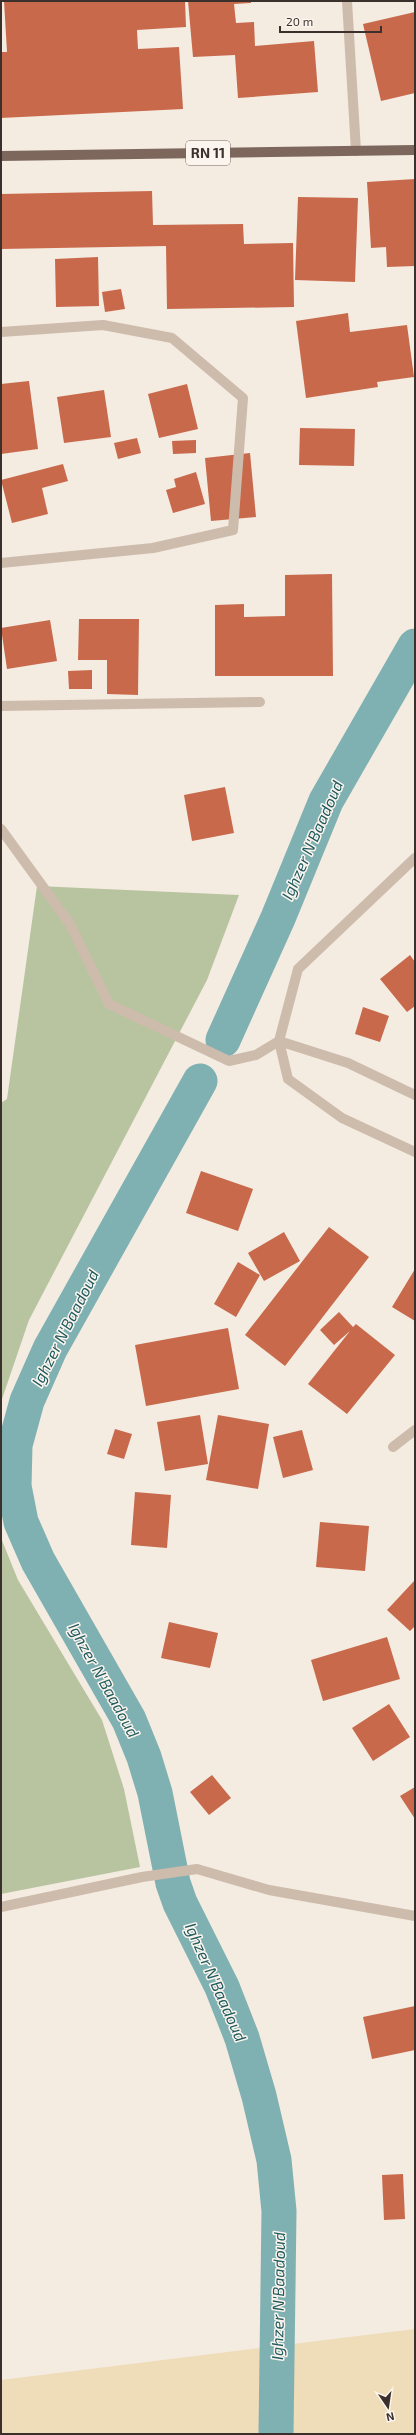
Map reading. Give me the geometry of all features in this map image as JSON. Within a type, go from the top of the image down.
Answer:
[{"type":"main road","name":"RN 11","points":[[1,156],[415,150]]},
{"type":"street","points":[[347,1],[356,150]]},
{"type":"street","points":[[1,332],[103,325],[172,338],[243,398],[233,530],[152,548],[1,562]]},
{"type":"street","points":[[1,706],[260,702]]},
{"type":"street","points":[[1,829],[70,924],[109,1004],[229,1061],[256,1055],[279,1041],[348,1062],[415,1095]]},
{"type":"street","points":[[415,858],[298,969],[279,1041],[288,1079],[342,1118],[415,1152]]},
{"type":"street","points":[[393,1447],[415,1430]]},
{"type":"street","points":[[1,1908],[142,1877],[197,1869],[269,1890],[415,1916]]},
{"type":"green space","points":[[37,886],[239,895],[207,980],[29,1320],[1,1402],[1,1103],[7,1099]]},
{"type":"green space","points":[[1,1538],[18,1580],[102,1720],[124,1789],[140,1867],[1,1894]]},
{"type":"sand","points":[[415,2329],[415,2434],[1,2434],[1,2380]]},
{"type":"building","points":[[4,1],[185,1],[186,27],[137,30],[138,49],[179,47],[183,109],[1,118],[1,52],[7,52]]},
{"type":"building","points":[[188,1],[251,1],[251,3],[234,4],[236,23],[254,22],[255,46],[314,41],[318,92],[238,98],[235,55],[193,57]]},
{"type":"building","points":[[415,12],[415,93],[381,101],[363,24]]},
{"type":"building","points":[[415,179],[415,266],[387,267],[386,247],[371,248],[367,182]]},
{"type":"building","points":[[152,191],[153,225],[243,224],[244,244],[293,243],[294,307],[167,309],[166,246],[1,249],[1,194]]},
{"type":"building","points":[[298,197],[358,198],[355,282],[295,280]]},
{"type":"building","points":[[98,257],[99,306],[56,307],[55,259]]},
{"type":"building","points":[[121,289],[125,309],[105,312],[102,292]]},
{"type":"building","points":[[348,313],[350,332],[407,325],[414,377],[377,382],[378,387],[306,398],[296,321]]},
{"type":"building","points":[[29,381],[38,449],[1,454],[1,384]]},
{"type":"building","points":[[187,384],[198,429],[159,438],[148,394]]},
{"type":"building","points":[[104,390],[111,437],[64,443],[57,397]]},
{"type":"building","points":[[300,428],[355,429],[354,466],[299,465]]},
{"type":"building","points":[[137,438],[141,453],[118,459],[114,443]]},
{"type":"building","points":[[196,440],[196,453],[173,454],[172,441]]},
{"type":"building","points":[[250,453],[256,517],[211,521],[205,458]]},
{"type":"building","points":[[63,464],[68,481],[42,488],[48,514],[12,523],[1,480]]},
{"type":"building","points":[[196,472],[205,504],[173,513],[166,490],[176,487],[174,479]]},
{"type":"building","points":[[332,574],[333,676],[215,676],[215,605],[244,604],[244,617],[285,616],[285,575]]},
{"type":"building","points":[[79,619],[139,619],[138,695],[107,694],[107,660],[78,660]]},
{"type":"building","points":[[50,620],[57,661],[7,669],[1,628]]},
{"type":"building","points":[[92,670],[92,689],[69,689],[68,671]]},
{"type":"building","points":[[225,787],[234,833],[192,841],[184,795]]},
{"type":"building","points":[[410,955],[415,962],[415,1006],[407,1012],[380,979]]},
{"type":"building","points":[[363,1007],[389,1016],[380,1042],[355,1034]]},
{"type":"building","points":[[201,1171],[253,1189],[238,1231],[186,1213]]},
{"type":"building","points":[[329,1227],[369,1257],[285,1366],[245,1335]]},
{"type":"building","points":[[284,1232],[300,1261],[264,1281],[248,1253]]},
{"type":"building","points":[[238,1262],[260,1275],[236,1317],[214,1304]]},
{"type":"building","points":[[415,1269],[415,1321],[392,1307]]},
{"type":"building","points":[[339,1312],[353,1327],[356,1324],[395,1355],[347,1414],[308,1384],[350,1331],[334,1345],[320,1330]]},
{"type":"building","points":[[228,1328],[239,1389],[146,1406],[135,1345]]},
{"type":"building","points":[[200,1415],[208,1464],[165,1471],[157,1422]]},
{"type":"building","points":[[218,1415],[269,1424],[258,1489],[206,1480]]},
{"type":"building","points":[[115,1429],[132,1434],[124,1459],[107,1454]]},
{"type":"building","points":[[302,1430],[313,1470],[283,1478],[273,1437]]},
{"type":"building","points":[[135,1492],[171,1495],[167,1548],[131,1545]]},
{"type":"building","points":[[320,1522],[369,1526],[365,1571],[316,1567]]},
{"type":"building","points":[[415,1580],[415,1626],[410,1631],[387,1610]]},
{"type":"building","points":[[169,1622],[218,1633],[210,1668],[161,1658]]},
{"type":"building","points":[[387,1637],[400,1679],[323,1701],[311,1660]]},
{"type":"building","points":[[389,1704],[410,1737],[373,1761],[352,1728]]},
{"type":"building","points":[[212,1775],[231,1798],[209,1815],[190,1792]]},
{"type":"building","points":[[415,1787],[415,1819],[400,1796]]},
{"type":"building","points":[[415,2006],[415,2050],[372,2059],[363,2017]]},
{"type":"building","points":[[403,2174],[405,2219],[384,2220],[382,2175]]},
{"type":"waterway","name":"Ighzer N'Baadoud","points":[[223,1040],[278,918],[326,801],[415,646]]},
{"type":"waterway","name":"Ighzer N'Baadoud","points":[[200,1081],[50,1349],[27,1401],[15,1445],[14,1486],[21,1522],[38,1561],[129,1720],[144,1757],[155,1793],[173,1883],[180,1903],[222,1987],[242,2038],[259,2096],[274,2160],[279,2211],[276,2434]]}]
